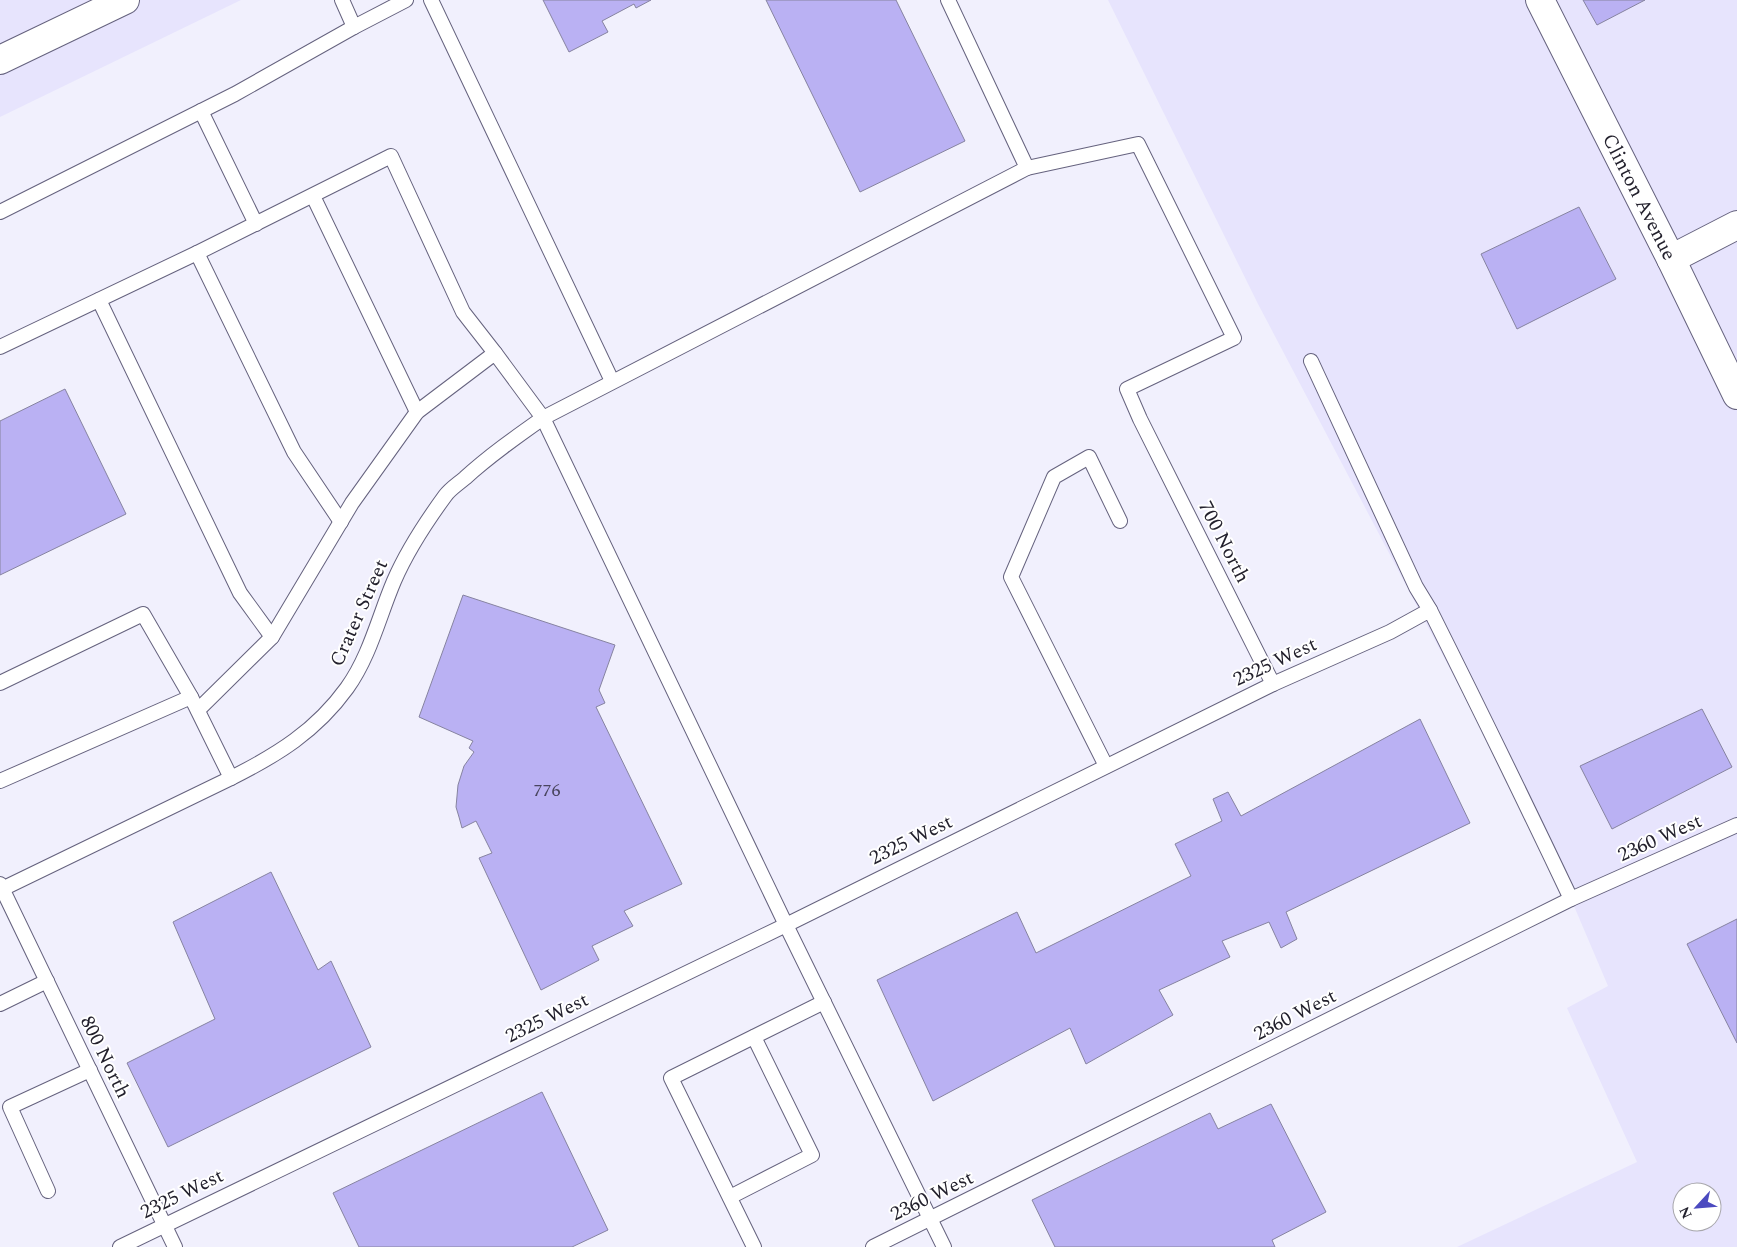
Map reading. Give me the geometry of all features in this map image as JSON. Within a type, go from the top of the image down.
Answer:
[{"type":"street","points":[[0,60],[125,0]]},
{"type":"street","name":"Clinton Avenue","points":[[1540,0],[1737,395]]},
{"type":"street","points":[[1670,259],[1737,225]]},
{"type":"lane","points":[[342,0],[354,27]]},
{"type":"lane","points":[[0,212],[235,94],[406,0]]},
{"type":"lane","points":[[432,0],[612,381]]},
{"type":"lane","points":[[948,0],[1027,168]]},
{"type":"lane","points":[[201,111],[256,224]]},
{"type":"lane","name":"700 North","points":[[1027,168],[1138,144],[1234,338],[1127,388],[1140,419],[1273,684]]},
{"type":"lane","points":[[0,347],[197,253],[391,156],[463,312],[543,418],[786,925],[944,1247]]},
{"type":"lane","name":"Crater Street","points":[[1,888],[231,778],[268,759],[298,739],[322,718],[347,687],[366,655],[395,579],[422,529],[446,494],[485,460],[543,418],[1027,168]]},
{"type":"lane","points":[[313,196],[417,412]]},
{"type":"lane","points":[[197,253],[294,452],[340,522]]},
{"type":"lane","points":[[98,300],[240,593],[272,637]]},
{"type":"lane","points":[[0,781],[194,704],[272,637],[352,503],[417,412],[495,353]]},
{"type":"lane","points":[[1311,361],[1416,587],[1430,610],[1499,748],[1571,899]]},
{"type":"lane","points":[[1106,766],[1012,577],[1054,477],[1089,457],[1120,521]]},
{"type":"lane","name":"2325 West","points":[[120,1247],[786,925],[1273,684],[1390,632],[1430,610]]},
{"type":"lane","points":[[0,683],[143,614],[194,704],[231,778]]},
{"type":"lane","name":"2360 West","points":[[873,1247],[1571,899],[1737,825]]},
{"type":"lane","name":"800 North","points":[[1,888],[175,1247]]},
{"type":"lane","points":[[0,1004],[47,981]]},
{"type":"lane","points":[[754,1247],[671,1078],[824,1002]]},
{"type":"lane","points":[[730,1197],[812,1155],[754,1037]]},
{"type":"lane","points":[[48,1191],[10,1107],[90,1070]]},
{"type":"shaded area","points":[[0,0],[241,0],[0,117]]},
{"type":"shaded area","points":[[1108,0],[1737,0],[1737,1247],[1457,1247],[1637,1162],[1567,1008],[1608,986],[1571,899],[1258,304]]},
{"type":"building","points":[[543,0],[651,0],[636,8],[634,4],[602,21],[608,32],[569,52]]},
{"type":"building","points":[[766,0],[896,0],[965,141],[860,192]]},
{"type":"building","points":[[1583,0],[1645,0],[1597,25]]},
{"type":"building","points":[[1579,207],[1616,279],[1517,329],[1481,254]]},
{"type":"building","points":[[65,389],[126,514],[0,575],[0,421]]},
{"type":"building","points":[[463,595],[615,645],[599,690],[605,703],[596,707],[682,884],[624,911],[633,926],[592,946],[599,960],[541,990],[479,858],[492,853],[476,821],[462,828],[456,807],[458,785],[464,766],[474,752],[469,748],[473,741],[419,717]]},
{"type":"building","points":[[1702,709],[1732,767],[1612,829],[1580,766]]},
{"type":"building","points":[[1420,719],[1470,823],[1286,912],[1297,939],[1281,948],[1269,922],[1222,941],[1230,957],[1159,990],[1173,1015],[1086,1064],[1070,1028],[933,1101],[877,980],[1017,912],[1036,953],[1191,876],[1175,844],[1222,821],[1213,799],[1228,792],[1241,816]]},
{"type":"building","points":[[271,872],[318,970],[331,961],[371,1047],[168,1147],[127,1063],[215,1019],[173,922]]},
{"type":"building","points":[[1737,919],[1737,1043],[1687,944]]},
{"type":"building","points":[[542,1092],[608,1230],[572,1247],[359,1247],[333,1193]]},
{"type":"building","points":[[1271,1104],[1326,1212],[1272,1240],[1275,1247],[1055,1247],[1032,1200],[1210,1113],[1218,1129]]}]
